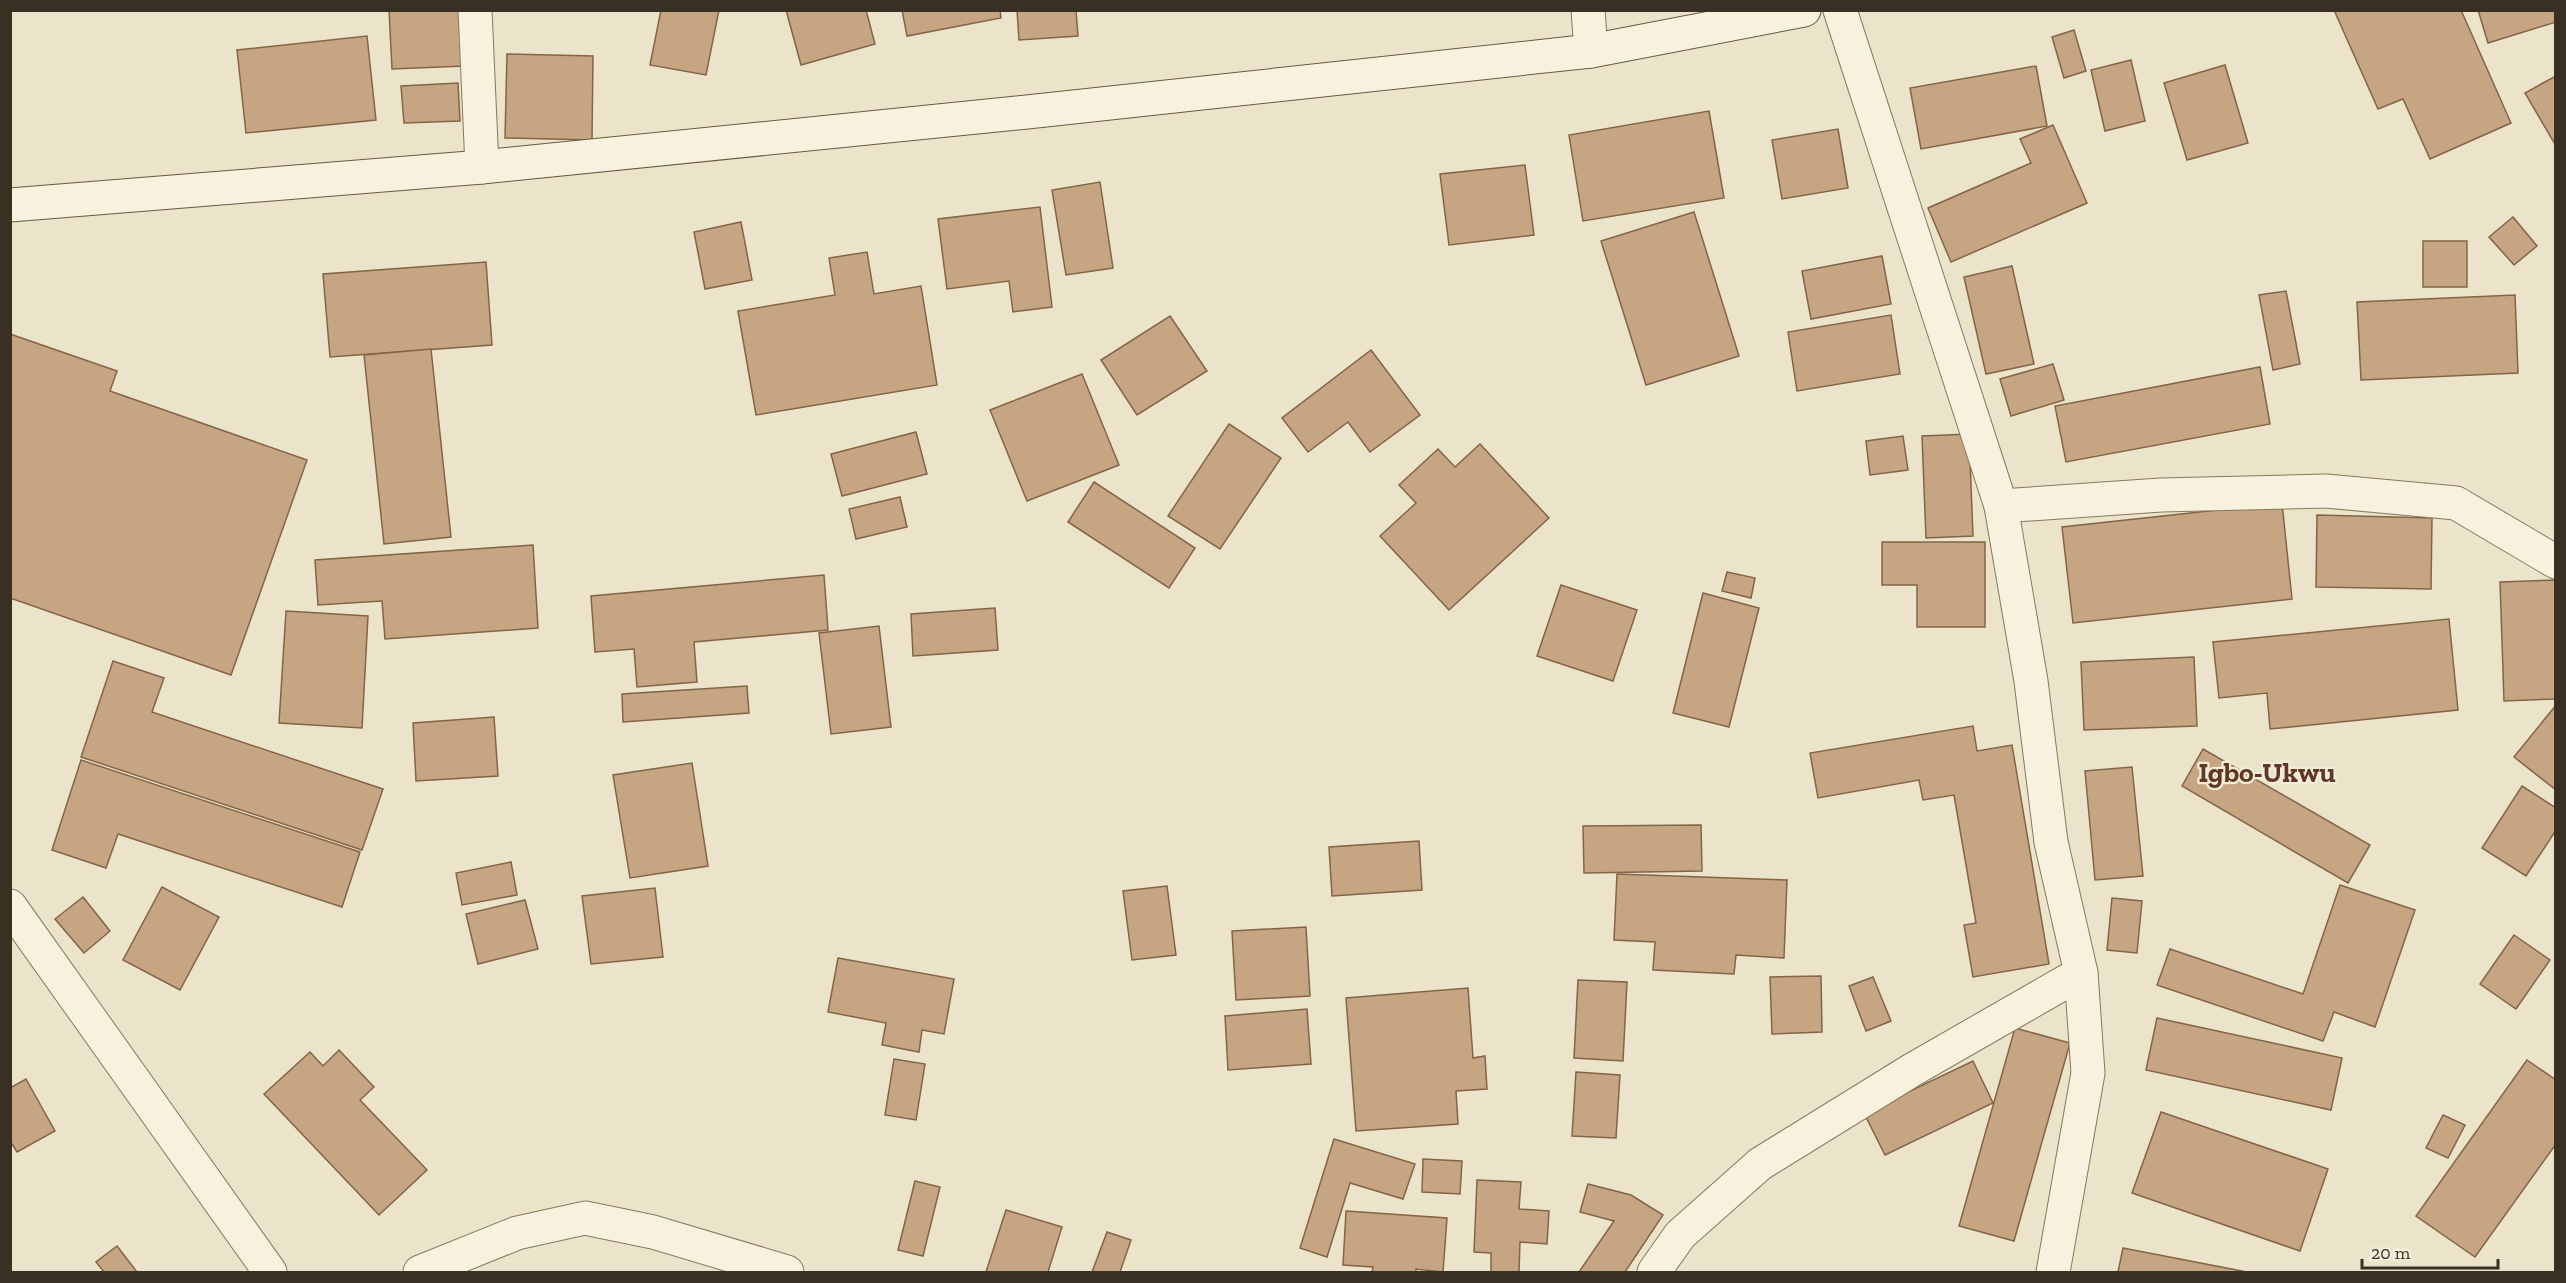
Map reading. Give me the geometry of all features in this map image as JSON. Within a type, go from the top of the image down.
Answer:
[{"type":"street","points":[[475,10],[482,167]]},
{"type":"street","points":[[1588,10],[1592,51]]},
{"type":"street","points":[[10,205],[482,167],[1039,111],[1592,51],[1804,10]]},
{"type":"street","points":[[1840,10],[2001,506],[2031,681],[2051,842],[2081,974],[2088,1073],[2053,1272]]},
{"type":"street","points":[[2001,506],[2161,495],[2326,490],[2456,503],[2556,562]]},
{"type":"street","points":[[10,906],[270,1272]]},
{"type":"street","points":[[1654,1272],[1680,1235],[1760,1164],[1912,1070],[2081,974]]},
{"type":"street","points":[[420,1272],[517,1233],[585,1218],[653,1232],[787,1272]]},
{"type":"building","points":[[389,10],[461,10],[464,66],[392,69]]},
{"type":"building","points":[[661,10],[719,10],[706,75],[650,65]]},
{"type":"building","points":[[786,10],[866,10],[875,44],[801,65]]},
{"type":"building","points":[[902,10],[1000,10],[1001,18],[907,36]]},
{"type":"building","points":[[1017,10],[1076,10],[1078,36],[1019,40]]},
{"type":"building","points":[[2334,10],[2461,10],[2511,123],[2430,159],[2403,99],[2378,109]]},
{"type":"building","points":[[2478,10],[2556,10],[2556,22],[2488,43]]},
{"type":"building","points":[[2074,30],[2086,71],[2064,78],[2052,37]]},
{"type":"building","points":[[367,36],[376,120],[246,133],[237,50]]},
{"type":"building","points":[[507,54],[593,56],[592,140],[505,138]]},
{"type":"building","points":[[2131,60],[2145,121],[2105,131],[2091,70]]},
{"type":"building","points":[[2225,65],[2248,143],[2187,160],[2164,83]]},
{"type":"building","points":[[2036,66],[2047,126],[1921,149],[1910,88]]},
{"type":"building","points":[[2554,77],[2556,80],[2556,146],[2525,93]]},
{"type":"building","points":[[458,83],[460,121],[404,123],[401,86]]},
{"type":"building","points":[[1709,111],[1724,198],[1583,221],[1569,135]]},
{"type":"building","points":[[2053,125],[2087,203],[1951,262],[1928,208],[2031,163],[2020,139]]},
{"type":"building","points":[[1838,129],[1848,188],[1782,199],[1772,140]]},
{"type":"building","points":[[1525,165],[1534,235],[1449,245],[1440,174]]},
{"type":"building","points":[[1100,182],[1113,268],[1066,275],[1052,190]]},
{"type":"building","points":[[1040,207],[1052,307],[1013,312],[1009,281],[947,289],[938,219]]},
{"type":"building","points":[[1694,212],[1739,356],[1646,385],[1601,241]]},
{"type":"building","points":[[2513,217],[2537,246],[2514,265],[2489,237]]},
{"type":"building","points":[[741,222],[752,280],[705,289],[694,232]]},
{"type":"building","points":[[2423,241],[2467,241],[2467,287],[2423,287]]},
{"type":"building","points":[[867,252],[874,294],[921,286],[937,385],[756,415],[738,311],[835,295],[829,258]]},
{"type":"building","points":[[1882,256],[1891,304],[1811,319],[1802,271]]},
{"type":"building","points":[[486,262],[492,345],[330,357],[323,274]]},
{"type":"building","points":[[2012,266],[2034,364],[1986,374],[1964,277]]},
{"type":"building","points":[[2286,291],[2300,364],[2273,370],[2259,295]]},
{"type":"building","points":[[2515,295],[2518,373],[2361,380],[2357,302]]},
{"type":"building","points":[[1891,315],[1900,374],[1797,391],[1788,332]]},
{"type":"building","points":[[1170,316],[1207,371],[1137,415],[1101,360]]},
{"type":"building","points":[[10,334],[117,371],[110,391],[307,460],[231,675],[10,598]]},
{"type":"building","points":[[431,349],[451,537],[384,544],[364,355]]},
{"type":"building","points":[[1371,350],[1420,415],[1370,452],[1348,422],[1308,452],[1282,418]]},
{"type":"building","points":[[2053,364],[2064,400],[2011,416],[2000,379]]},
{"type":"building","points":[[2260,367],[2270,424],[2066,462],[2055,406]]},
{"type":"building","points":[[1082,374],[1119,465],[1027,501],[990,410]]},
{"type":"building","points":[[1229,424],[1281,458],[1220,549],[1168,516]]},
{"type":"building","points":[[916,432],[927,474],[842,496],[831,454]]},
{"type":"building","points":[[1969,434],[1973,536],[1926,538],[1922,436]]},
{"type":"building","points":[[1903,436],[1908,470],[1870,475],[1866,441]]},
{"type":"building","points":[[1480,444],[1549,518],[1449,610],[1380,536],[1416,503],[1399,485],[1438,449],[1455,467]]},
{"type":"building","points":[[1094,482],[1195,548],[1169,588],[1068,522]]},
{"type":"building","points":[[900,497],[907,527],[856,539],[849,509]]},
{"type":"building","points":[[2282,503],[2292,599],[2073,623],[2062,527]]},
{"type":"building","points":[[2317,515],[2432,518],[2431,589],[2316,587]]},
{"type":"building","points":[[1882,542],[1985,542],[1985,627],[1917,627],[1917,585],[1882,585]]},
{"type":"building","points":[[533,545],[538,628],[385,639],[382,601],[318,605],[315,560]]},
{"type":"building","points":[[1727,572],[1755,578],[1751,598],[1722,591]]},
{"type":"building","points":[[824,575],[828,630],[694,642],[697,682],[637,687],[634,649],[595,652],[591,596]]},
{"type":"building","points":[[2556,580],[2556,699],[2504,701],[2500,582]]},
{"type":"building","points":[[1561,585],[1637,610],[1613,681],[1537,656]]},
{"type":"building","points":[[1703,593],[1759,608],[1729,727],[1673,713]]},
{"type":"building","points":[[995,608],[998,650],[913,656],[911,614]]},
{"type":"building","points":[[286,611],[368,616],[362,728],[279,723]]},
{"type":"building","points":[[2449,619],[2458,710],[2270,729],[2267,693],[2219,698],[2213,642]]},
{"type":"building","points":[[879,626],[891,727],[831,734],[819,633]]},
{"type":"building","points":[[2194,657],[2197,726],[2084,730],[2081,662]]},
{"type":"building","points":[[113,661],[164,678],[152,712],[383,789],[362,850],[81,757]]},
{"type":"building","points":[[747,686],[749,713],[623,722],[622,694]]},
{"type":"building","points":[[2556,705],[2556,790],[2514,757]]},
{"type":"building","points":[[494,717],[498,776],[416,781],[413,723]]},
{"type":"building","points":[[1973,726],[1977,751],[2012,745],[2049,964],[1973,977],[1964,925],[1976,923],[1954,795],[1923,800],[1919,780],[1818,798],[1810,753]]},
{"type":"building","points":[[2203,749],[2370,845],[2348,883],[2182,786]]},
{"type":"building","points":[[81,760],[360,852],[342,907],[118,834],[106,868],[52,850]]},
{"type":"building","points":[[692,763],[708,866],[630,878],[613,775]]},
{"type":"building","points":[[2132,767],[2143,876],[2095,880],[2085,771]]},
{"type":"building","points":[[2522,786],[2556,808],[2556,830],[2526,876],[2482,848]]},
{"type":"building","points":[[1701,825],[1702,871],[1584,873],[1583,826]]},
{"type":"building","points":[[1419,841],[1422,890],[1332,896],[1329,847]]},
{"type":"building","points":[[511,862],[517,895],[462,905],[456,873]]},
{"type":"building","points":[[1617,874],[1787,880],[1784,958],[1736,955],[1734,974],[1653,970],[1655,942],[1614,940]]},
{"type":"building","points":[[2340,885],[2415,910],[2375,1027],[2334,1012],[2323,1041],[2157,985],[2170,949],[2303,994]]},
{"type":"building","points":[[1167,886],[1176,955],[1132,960],[1123,891]]},
{"type":"building","points":[[162,887],[219,917],[180,990],[123,960]]},
{"type":"building","points":[[655,888],[663,957],[591,964],[582,896]]},
{"type":"building","points":[[83,897],[110,931],[84,953],[55,919]]},
{"type":"building","points":[[2112,898],[2142,901],[2137,953],[2107,950]]},
{"type":"building","points":[[525,900],[538,949],[478,964],[466,914]]},
{"type":"building","points":[[1306,927],[1310,996],[1236,1000],[1232,931]]},
{"type":"building","points":[[2514,935],[2550,960],[2516,1009],[2480,984]]},
{"type":"building","points":[[838,958],[954,979],[944,1034],[922,1030],[919,1052],[882,1045],[886,1023],[828,1012]]},
{"type":"building","points":[[1821,976],[1822,1032],[1772,1034],[1770,977]]},
{"type":"building","points":[[1873,977],[1891,1021],[1866,1031],[1849,986]]},
{"type":"building","points":[[1578,980],[1627,982],[1623,1061],[1574,1058]]},
{"type":"building","points":[[1468,988],[1473,1058],[1485,1056],[1487,1089],[1456,1091],[1458,1124],[1356,1131],[1346,998]]},
{"type":"building","points":[[1307,1009],[1311,1064],[1228,1070],[1225,1016]]},
{"type":"building","points":[[2157,1018],[2342,1058],[2331,1110],[2146,1070]]},
{"type":"building","points":[[2015,1028],[2070,1043],[2014,1241],[1959,1226]]},
{"type":"building","points":[[339,1050],[374,1087],[360,1100],[427,1170],[379,1215],[264,1094],[310,1052],[323,1066]]},
{"type":"building","points":[[894,1059],[925,1064],[916,1120],[885,1115]]},
{"type":"building","points":[[2527,1060],[2556,1080],[2556,1144],[2475,1257],[2416,1216]]},
{"type":"building","points":[[1973,1061],[1993,1103],[1885,1155],[1864,1113]]},
{"type":"building","points":[[1576,1072],[1620,1075],[1616,1138],[1572,1136]]},
{"type":"building","points":[[26,1079],[55,1131],[17,1152],[10,1141],[10,1088]]},
{"type":"building","points":[[2161,1112],[2328,1169],[2300,1251],[2132,1193]]},
{"type":"building","points":[[2443,1115],[2465,1125],[2448,1158],[2426,1148]]},
{"type":"building","points":[[1334,1139],[1415,1164],[1403,1199],[1350,1183],[1327,1257],[1300,1248]]},
{"type":"building","points":[[1423,1159],[1462,1161],[1460,1194],[1422,1192]]},
{"type":"building","points":[[1477,1180],[1521,1182],[1519,1209],[1549,1211],[1547,1244],[1520,1242],[1519,1272],[1491,1272],[1491,1253],[1474,1252]]},
{"type":"building","points":[[915,1181],[940,1187],[923,1256],[898,1250]]},
{"type":"building","points":[[1588,1184],[1631,1195],[1663,1215],[1625,1272],[1579,1272],[1614,1221],[1580,1212]]},
{"type":"building","points":[[1006,1210],[1062,1227],[1048,1272],[986,1272]]},
{"type":"building","points":[[1346,1211],[1447,1218],[1443,1272],[1416,1269],[1416,1272],[1372,1272],[1373,1267],[1343,1265]]},
{"type":"building","points":[[1107,1232],[1131,1240],[1120,1272],[1092,1272]]},
{"type":"building","points":[[117,1246],[137,1272],[104,1272],[96,1262]]},
{"type":"building","points":[[2123,1248],[2247,1272],[2118,1272]]},
{"type":"district","name":"Igbo-Ukwu","points":[[2267,772]]}]
